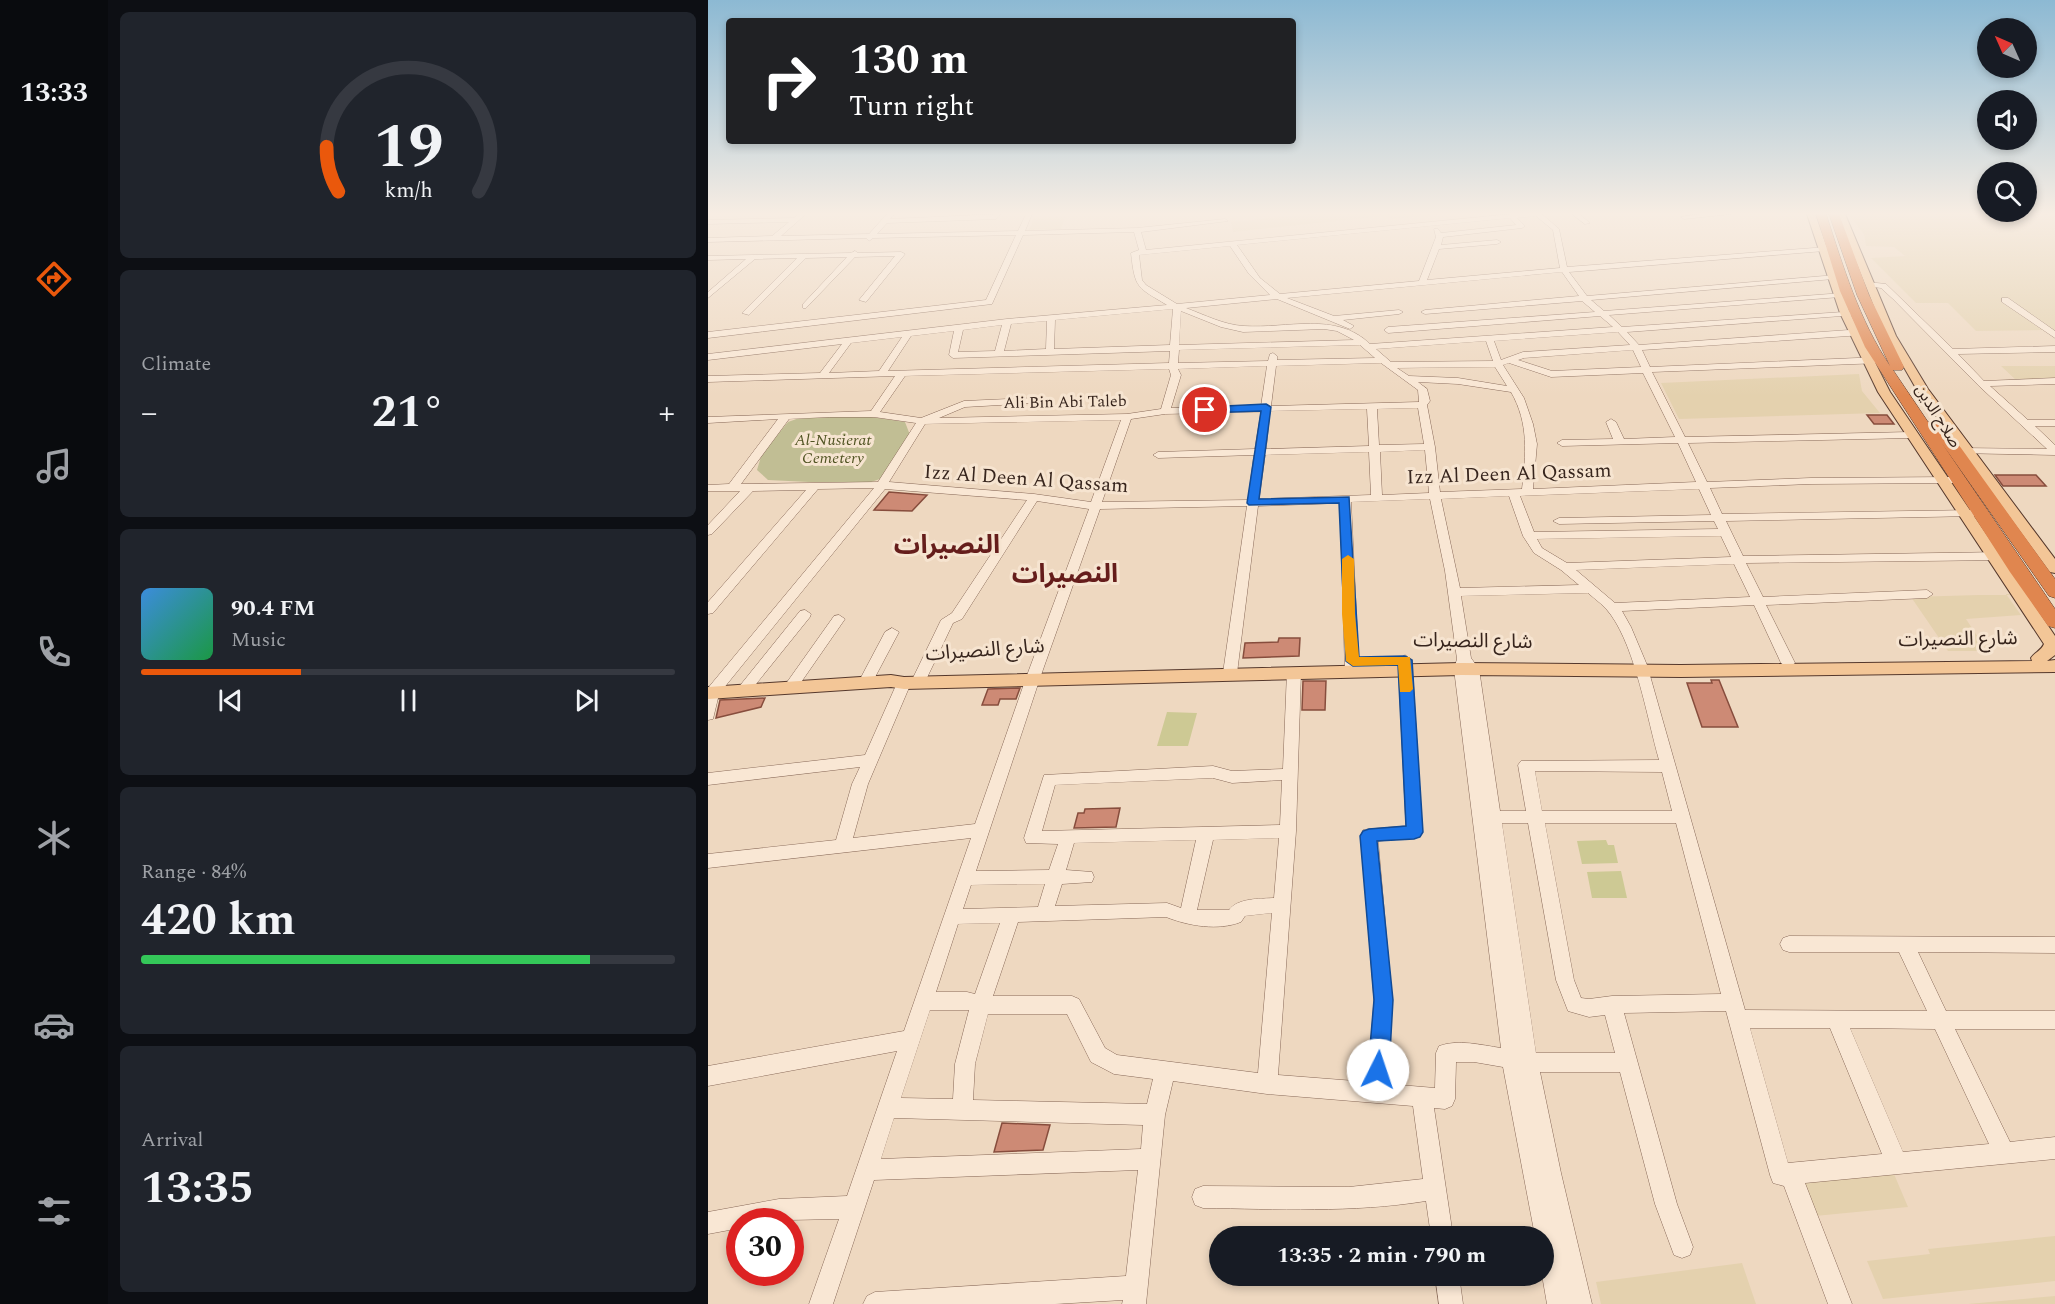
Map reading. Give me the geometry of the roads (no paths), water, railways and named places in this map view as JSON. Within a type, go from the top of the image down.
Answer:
[{"type":"highway","name":"صلاح الدين","points":[[1840,275],[1850,313],[1873,360],[1938,450],[2055,621]]},
{"type":"highway","name":"صلاح الدين","points":[[1856,275],[1893,359],[1940,432],[1963,451],[1974,479],[2055,592]]},
{"type":"main road","points":[[1866,275],[1891,336],[1923,390],[1963,451],[2055,569]]},
{"type":"main road","points":[[1833,277],[1850,313]]},
{"type":"main road","points":[[1873,360],[1910,435],[2052,644],[2048,653],[2040,661],[2055,672]]},
{"type":"main road","name":"شارع النصيرات","points":[[710,693],[1036,672],[1404,665],[1640,667],[2040,661]]},
{"type":"main road","name":"شارع النصيرات","points":[[1640,667],[2040,661],[2055,666]]},
{"type":"main road","name":"شارع النصيرات","points":[[1231,668],[1294,672],[1352,666]]},
{"type":"street","points":[[708,296],[732,275]]},
{"type":"street","points":[[746,313],[785,275]]},
{"type":"street","points":[[806,306],[834,275]]},
{"type":"street","points":[[863,300],[884,275]]},
{"type":"street","points":[[708,357],[782,337],[989,302],[1001,275]]},
{"type":"street","points":[[1137,275],[1143,287],[1177,307],[1224,326],[1243,329],[1324,326],[1339,329],[1366,345],[1422,389],[1425,401],[1422,405],[1430,447],[1435,495],[1455,592],[1520,1061],[1559,1304]]},
{"type":"street","points":[[1254,275],[1278,296],[1335,318],[1358,331],[1364,337],[1366,345]]},
{"type":"street","points":[[1423,282],[1426,275]]},
{"type":"street","points":[[708,335],[849,340],[1007,322],[1507,275]]},
{"type":"street","points":[[1568,275],[1585,299],[1620,329],[1636,347],[1788,663]]},
{"type":"street","points":[[1425,312],[1833,277]]},
{"type":"street","points":[[1870,284],[1883,286],[2055,452]]},
{"type":"street","points":[[1388,330],[1840,295]]},
{"type":"street","points":[[2005,300],[2055,334]]},
{"type":"street","points":[[1165,411],[1176,375],[1173,368],[1177,307]]},
{"type":"street","points":[[1335,318],[1399,312]]},
{"type":"street","points":[[959,328],[953,355],[1274,345],[1366,345],[1489,339],[1850,313]]},
{"type":"street","points":[[1050,351],[1051,318]]},
{"type":"street","points":[[999,352],[1007,322]]},
{"type":"street","points":[[882,374],[909,333]]},
{"type":"street","points":[[708,379],[1173,368],[1273,363],[1498,364],[1523,355],[1858,333]]},
{"type":"street","points":[[1489,339],[1498,364],[1525,412],[1532,444],[1520,492],[1529,536],[1538,550],[1565,567],[1612,607],[1618,615],[1640,667],[1781,1175],[2055,1148]]},
{"type":"street","points":[[823,375],[849,340]]},
{"type":"street","points":[[1231,668],[1274,345]]},
{"type":"street","points":[[1951,352],[2055,349]]},
{"type":"street","points":[[1016,372],[1024,352]]},
{"type":"street","points":[[1509,360],[1551,374],[1873,360]]},
{"type":"street","points":[[874,414],[901,375]]},
{"type":"street","points":[[1409,379],[1431,378],[1514,390]]},
{"type":"street","points":[[1982,384],[2055,381]]},
{"type":"street","points":[[708,715],[710,693],[882,485],[922,421],[964,404],[1032,400]]},
{"type":"street","name":"Ali Bin Abi Taleb","points":[[708,420],[874,414],[922,421],[1127,417],[1165,411],[1422,405]]},
{"type":"street","points":[[1372,407],[1377,498]]},
{"type":"street","points":[[733,487],[786,416]]},
{"type":"street","points":[[821,1304],[1036,672],[1127,417]]},
{"type":"street","points":[[1611,423],[1620,442]]},
{"type":"street","points":[[2026,423],[2055,423]]},
{"type":"street","points":[[1562,443],[1910,435]]},
{"type":"street","points":[[1158,454],[1430,447]]},
{"type":"street","points":[[1938,450],[2055,452]]},
{"type":"street","name":"Izz Al Deen Al Qassam","points":[[708,488],[882,485],[1034,497],[1094,506],[1253,503],[1812,481],[1958,480]]},
{"type":"street","points":[[708,610],[815,486]]},
{"type":"street","points":[[708,532],[750,487]]},
{"type":"street","points":[[843,845],[853,805],[870,760],[909,680],[948,620],[957,616],[1034,497]]},
{"type":"street","points":[[1344,499],[1352,666]]},
{"type":"street","points":[[1559,520],[1980,513]]},
{"type":"street","points":[[1529,536],[1725,532]]},
{"type":"street","points":[[1565,567],[1738,560],[2009,556]]},
{"type":"street","points":[[1455,592],[1591,589]]},
{"type":"street","points":[[1612,607],[1927,594]]},
{"type":"street","points":[[743,691],[805,614]]},
{"type":"street","points":[[790,688],[839,618]]},
{"type":"street","points":[[865,683],[892,632]]},
{"type":"street","points":[[1377,1093],[1383,1000],[1369,836],[1414,832],[1404,665]]},
{"type":"street","points":[[1268,1084],[1288,831],[1294,672]]},
{"type":"street","points":[[708,779],[870,760]]},
{"type":"street","points":[[1666,766],[1526,765],[1556,940],[1565,980],[1575,1005],[1589,1008],[1612,1005],[1735,1011],[1837,1021],[2055,1020]]},
{"type":"street","points":[[1288,831],[1032,838],[1049,779],[1213,771],[1232,777],[1290,774]]},
{"type":"street","points":[[1488,817],[1681,817]]},
{"type":"street","points":[[708,861],[982,830]]},
{"type":"street","points":[[1187,918],[1206,834]]},
{"type":"street","points":[[1044,915],[1068,837]]},
{"type":"street","points":[[965,878],[1086,877]]},
{"type":"street","points":[[952,917],[1167,910],[1187,918],[1229,918],[1235,917],[1239,910],[1248,906],[1267,908],[1283,904]]},
{"type":"street","points":[[961,1109],[965,1096],[966,1061],[981,1005],[1011,916]]},
{"type":"street","points":[[1789,944],[2055,945]]},
{"type":"street","points":[[1905,945],[2004,1152]]},
{"type":"street","points":[[923,1001],[967,1001],[981,1005],[1072,1005],[1098,1055],[1114,1064],[1268,1084],[1445,1099],[1446,1053],[1474,1053],[1520,1061],[1629,1062]]},
{"type":"street","points":[[1612,1005],[1666,1204],[1682,1247]]},
{"type":"street","points":[[1837,1021],[1897,1164]]},
{"type":"street","points":[[708,1076],[911,1039]]},
{"type":"street","points":[[1520,1061],[1550,1173],[1580,1304]]},
{"type":"street","points":[[875,1304],[1135,1295],[1155,1115],[1166,1071]]},
{"type":"street","points":[[1422,1096],[1441,1226]]},
{"type":"street","points":[[887,1108],[1155,1115]]},
{"type":"street","points":[[867,1170],[1150,1159]]},
{"type":"street","points":[[1791,1173],[1840,1304]]},
{"type":"street","points":[[1203,1197],[1330,1200],[1388,1196],[1436,1188]]},
{"type":"street","points":[[708,1222],[779,1210],[853,1207]]},
{"type":"street","points":[[1449,1286],[1451,1304]]},
{"type":"district","name":"النصيرات","points":[[947,545]]},
{"type":"district","name":"النصيرات","points":[[1065,574]]},
{"type":"park label","name":"Al-Nusierat Cemetery","points":[[833,449]]}]
